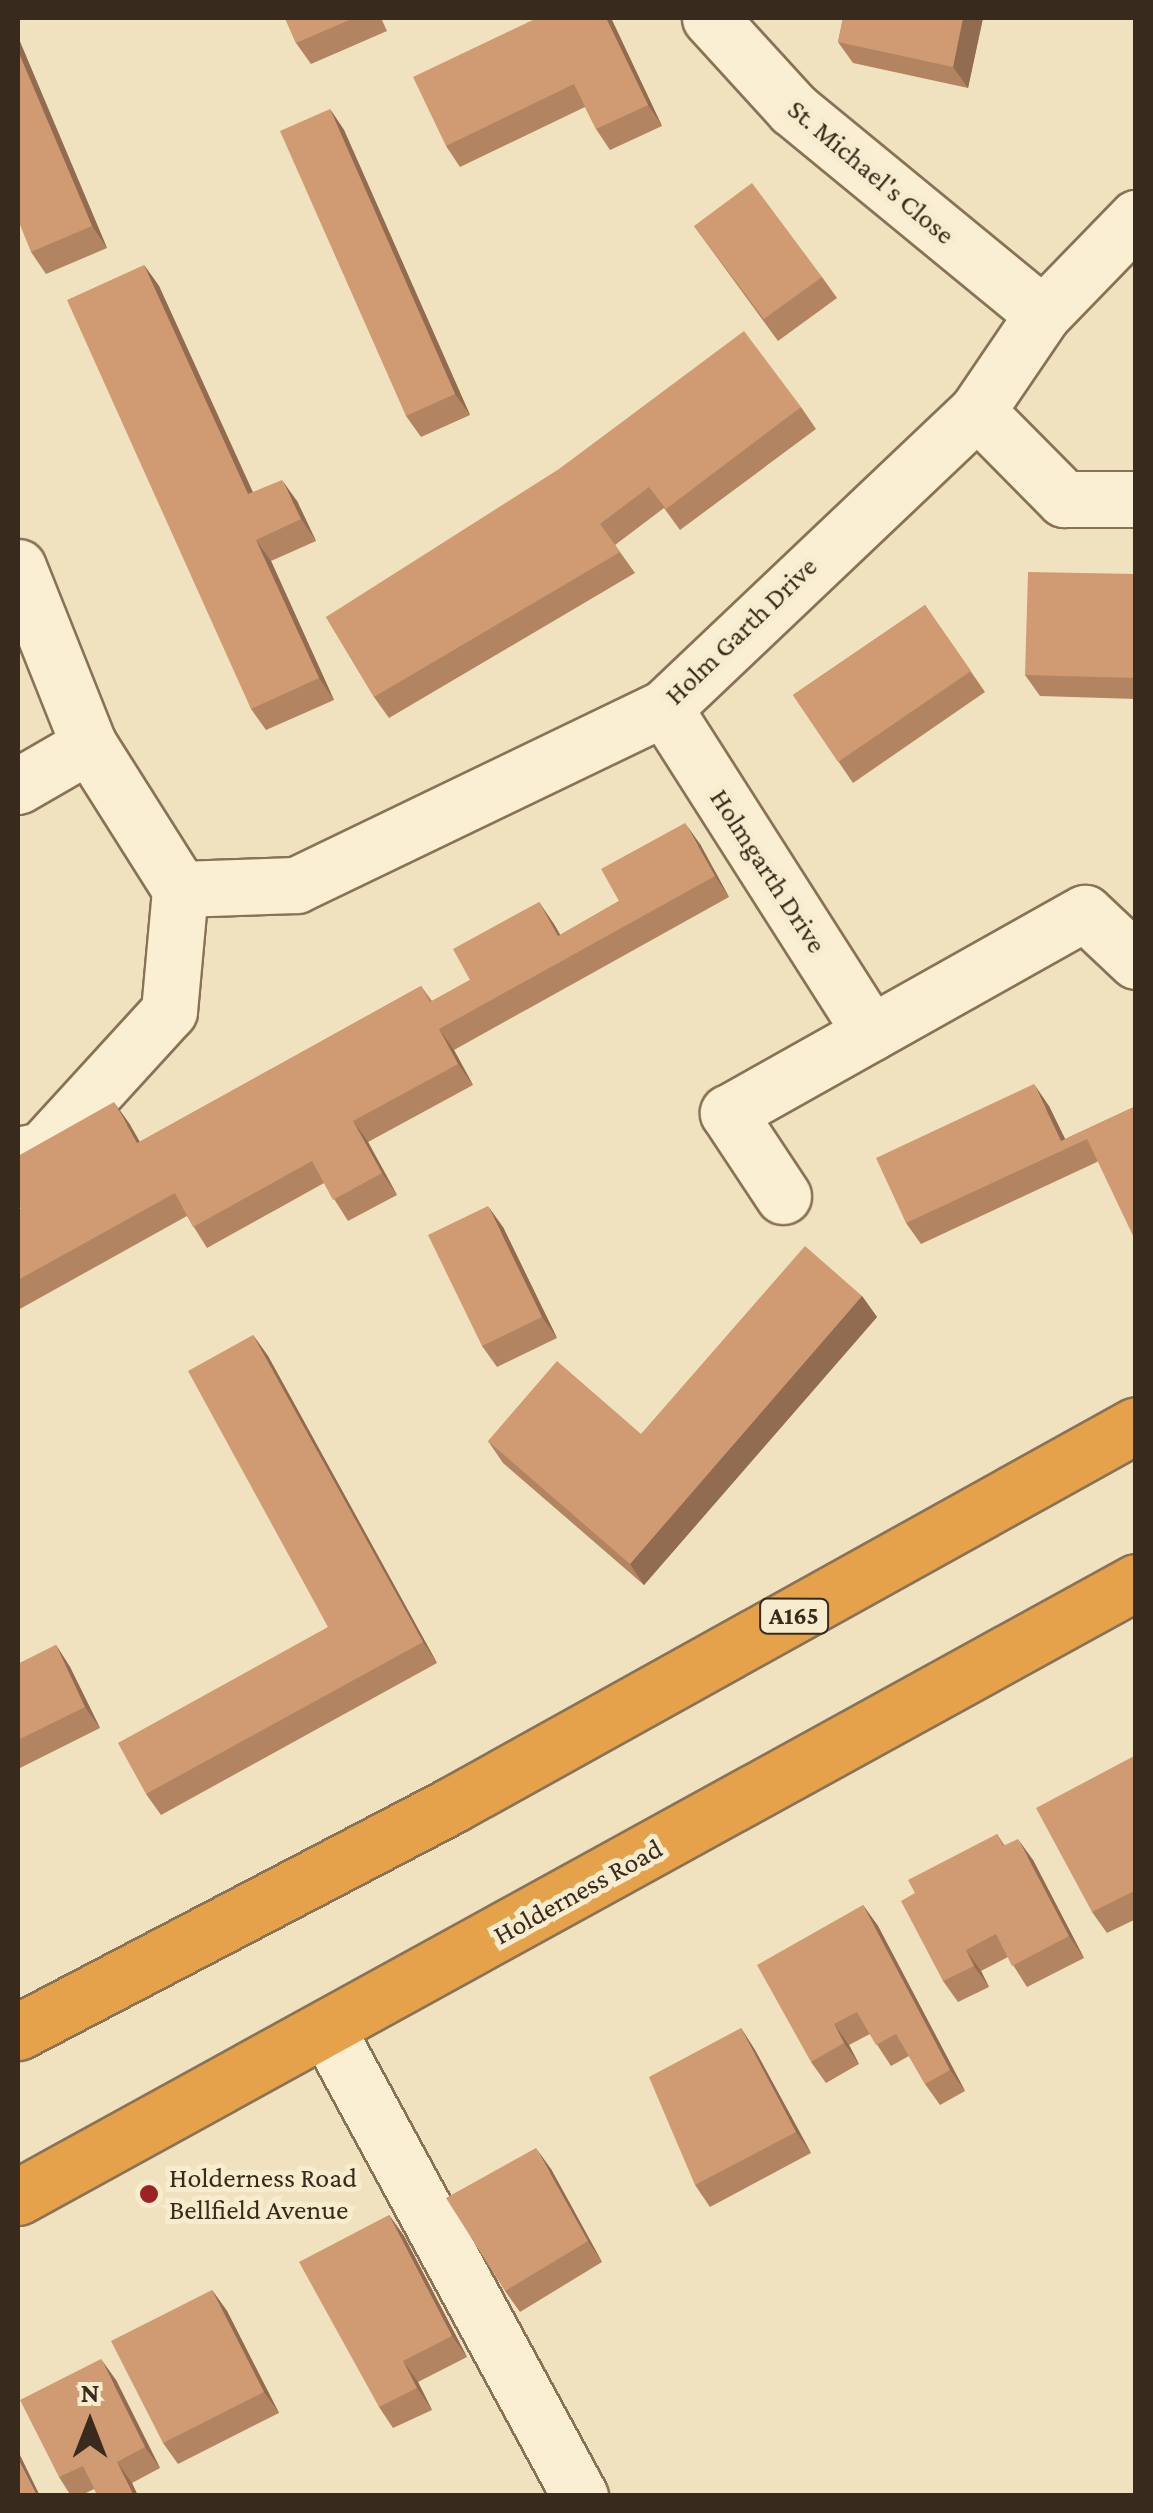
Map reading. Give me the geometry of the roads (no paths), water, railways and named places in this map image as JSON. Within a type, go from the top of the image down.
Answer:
[{"type":"highway","name":"A165","points":[[18,2032],[502,1778],[1136,1426]]},
{"type":"highway","name":"Holderness Road","points":[[18,2198],[329,2033],[1136,1582]]},
{"type":"street","name":"St. Michael's Close","points":[[710,18],[793,109],[1042,314]]},
{"type":"street","name":"Holm Garth Drive","points":[[180,889],[296,885],[664,708],[978,411],[1042,314],[1136,218]]},
{"type":"street","points":[[978,411],[1064,499],[1136,499]]},
{"type":"street","points":[[18,567],[89,744],[180,889],[169,1012],[42,1150],[18,1155]]},
{"type":"street","name":"Holmgarth Drive","points":[[664,708],[872,1034]]},
{"type":"street","points":[[18,786],[89,744]]},
{"type":"street","points":[[784,1196],[728,1113],[1085,913],[1136,961]]},
{"type":"street","points":[[329,2033],[580,2496]]},
{"type":"place","name":"Holderness Road Bellfield Avenue","points":[[149,2194]]}]
